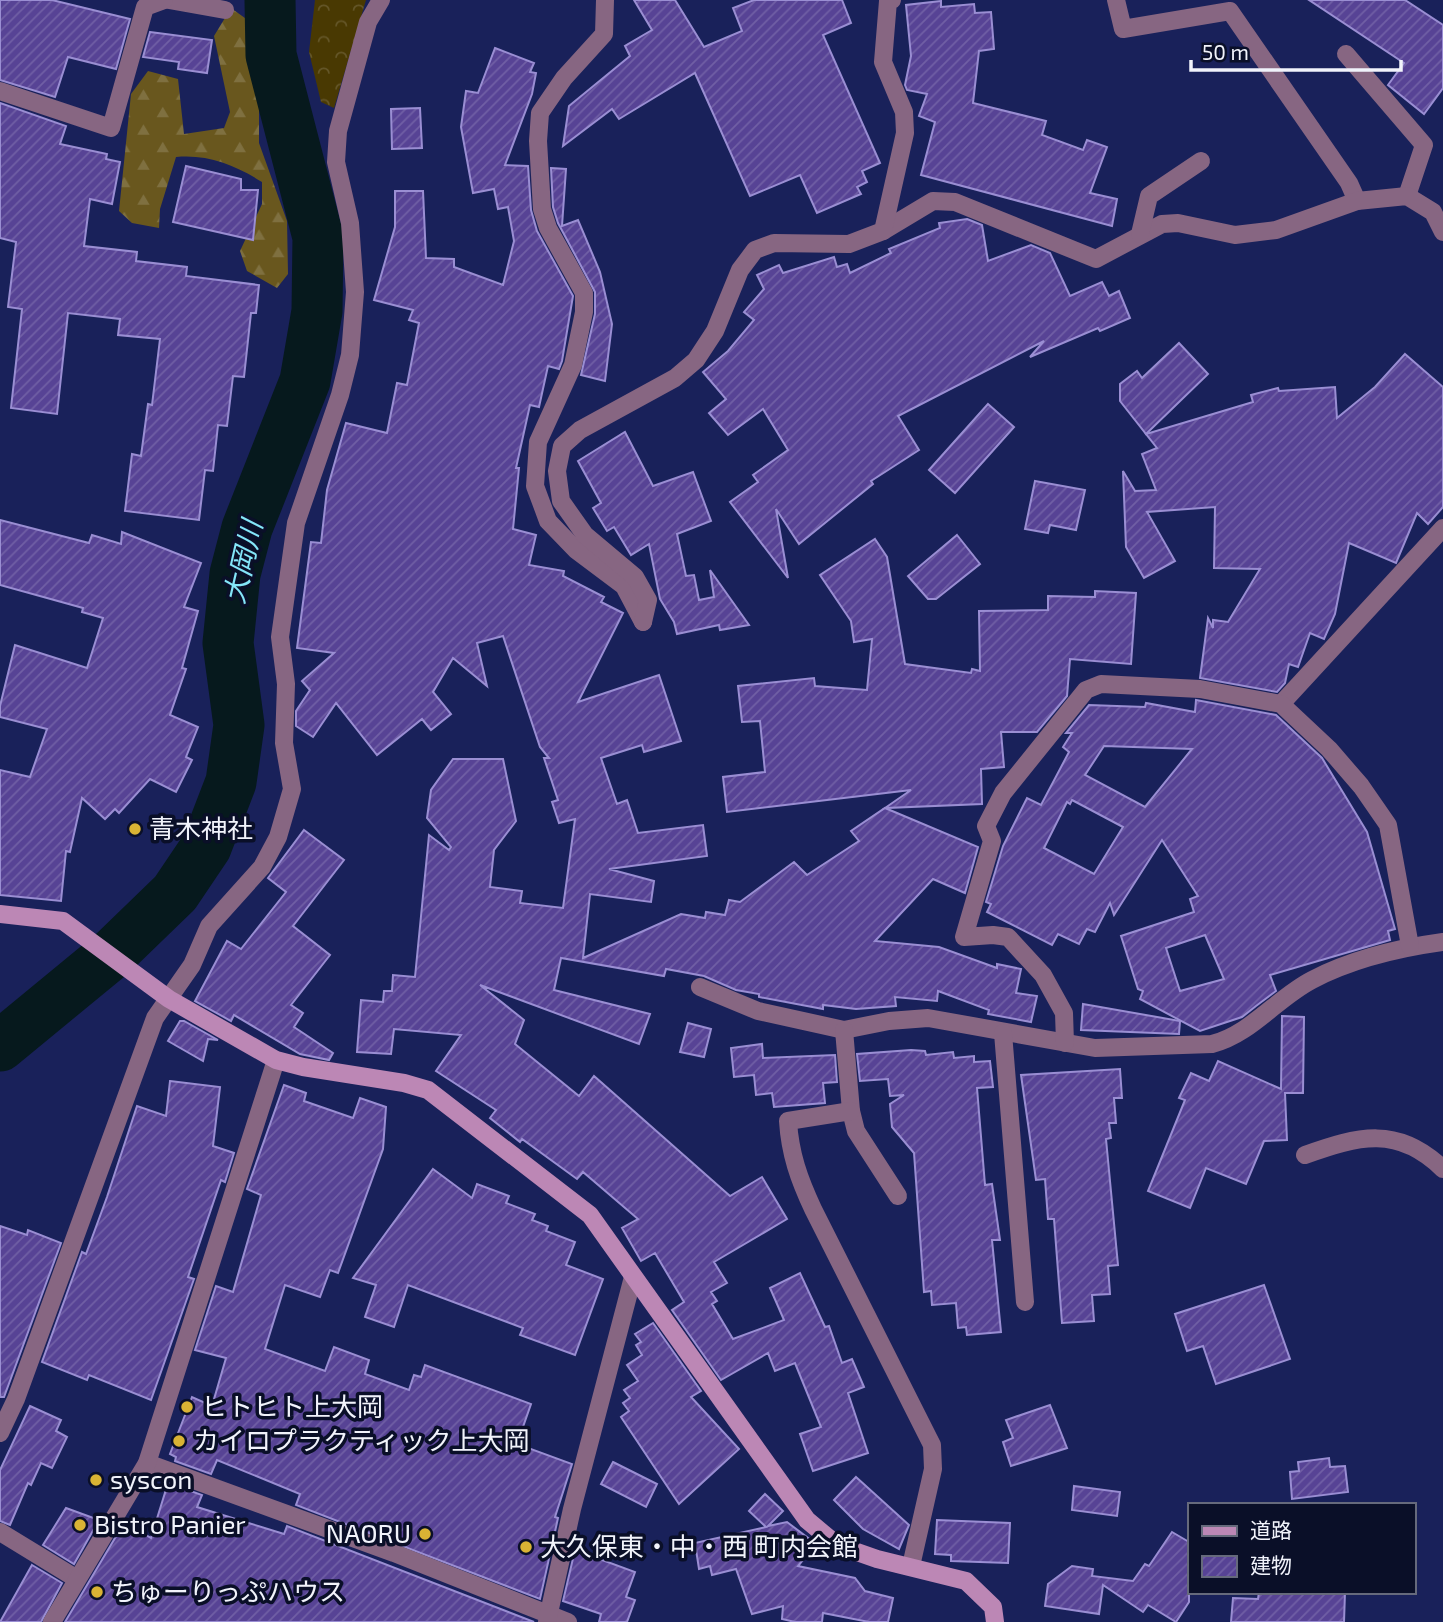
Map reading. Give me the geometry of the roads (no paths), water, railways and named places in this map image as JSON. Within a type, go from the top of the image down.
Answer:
[{"type":"street","points":[[0,91],[111,128],[145,7],[166,0],[225,10]]},
{"type":"street","points":[[0,1433],[16,1399],[155,1018],[192,965],[209,926],[262,867],[278,837],[292,789],[284,743],[286,684],[280,637],[296,523],[340,395],[350,355],[355,292],[351,223],[336,162],[338,131],[368,22],[381,0]]},
{"type":"street","points":[[605,0],[604,34],[564,78],[540,113],[538,141],[542,209],[548,228],[584,293],[584,302],[580,342],[573,365],[538,442],[535,486],[548,521],[576,550],[624,586],[643,622],[648,600],[635,577],[586,536],[561,501],[557,471],[562,446],[580,430],[675,378],[696,360],[715,331],[740,270],[755,250],[774,243],[849,244],[883,230],[933,201],[955,202],[1096,260],[1162,224],[1178,223],[1235,235],[1276,230],[1357,201],[1406,197],[1433,212],[1443,232]]},
{"type":"street","points":[[883,230],[892,201],[905,134],[904,112],[883,62],[888,1],[892,0]]},
{"type":"street","points":[[1116,0],[1123,29],[1230,11],[1349,183],[1357,201]]},
{"type":"street","points":[[1346,54],[1424,145],[1406,197]]},
{"type":"street","points":[[1140,234],[1149,196],[1201,161]]},
{"type":"street","points":[[1281,704],[1443,528]]},
{"type":"street","points":[[1065,1042],[1064,1013],[1043,975],[1008,937],[993,934],[964,937],[992,841],[986,826],[1003,793],[1086,690],[1101,684],[1200,689],[1281,704],[1329,749],[1362,786],[1388,825],[1410,946]]},
{"type":"street","points":[[0,914],[63,921],[169,999],[276,1060],[303,1068],[404,1083],[428,1090],[590,1215],[807,1520],[837,1545],[877,1559],[966,1581],[993,1607],[995,1622]]},
{"type":"street","points":[[700,987],[758,1012],[844,1030],[889,1021],[928,1018],[1095,1048],[1212,1044],[1230,1039],[1311,980],[1410,946],[1443,942]]},
{"type":"street","points":[[844,1030],[851,1111],[856,1131],[898,1196]]},
{"type":"street","points":[[1003,1033],[1025,1303]]},
{"type":"street","points":[[52,1622],[147,1463],[276,1060]]},
{"type":"street","points":[[851,1111],[788,1121],[790,1150],[797,1177],[932,1445],[933,1469],[911,1566]]},
{"type":"street","points":[[1305,1155],[1364,1137],[1375,1138],[1410,1144],[1443,1169]]},
{"type":"street","points":[[548,1619],[572,1509],[633,1277]]},
{"type":"street","points":[[147,1463],[379,1547],[548,1619],[568,1622]]},
{"type":"street","points":[[0,1532],[77,1579]]},
{"type":"waterway","name":"大岡川","points":[[0,1046],[113,953],[175,893],[206,847],[231,782],[239,725],[228,643],[235,574],[247,528],[305,381],[317,311],[318,237],[271,55],[270,0]]},
{"type":"place","name":"青木神社","points":[[135,829]]},
{"type":"place","name":"ヒトヒト上大岡","points":[[187,1407]]},
{"type":"place","name":"カイロプラクティック上大岡","points":[[179,1441]]},
{"type":"place","name":"syscon","points":[[96,1480]]},
{"type":"place","name":"Bistro Panier","points":[[80,1525]]},
{"type":"place","name":"NAORU","points":[[425,1534]]},
{"type":"place","name":"大久保東・中・西 町内会館","points":[[526,1547]]},
{"type":"place","name":"ちゅーりっぷハウス","points":[[97,1592]]}]
